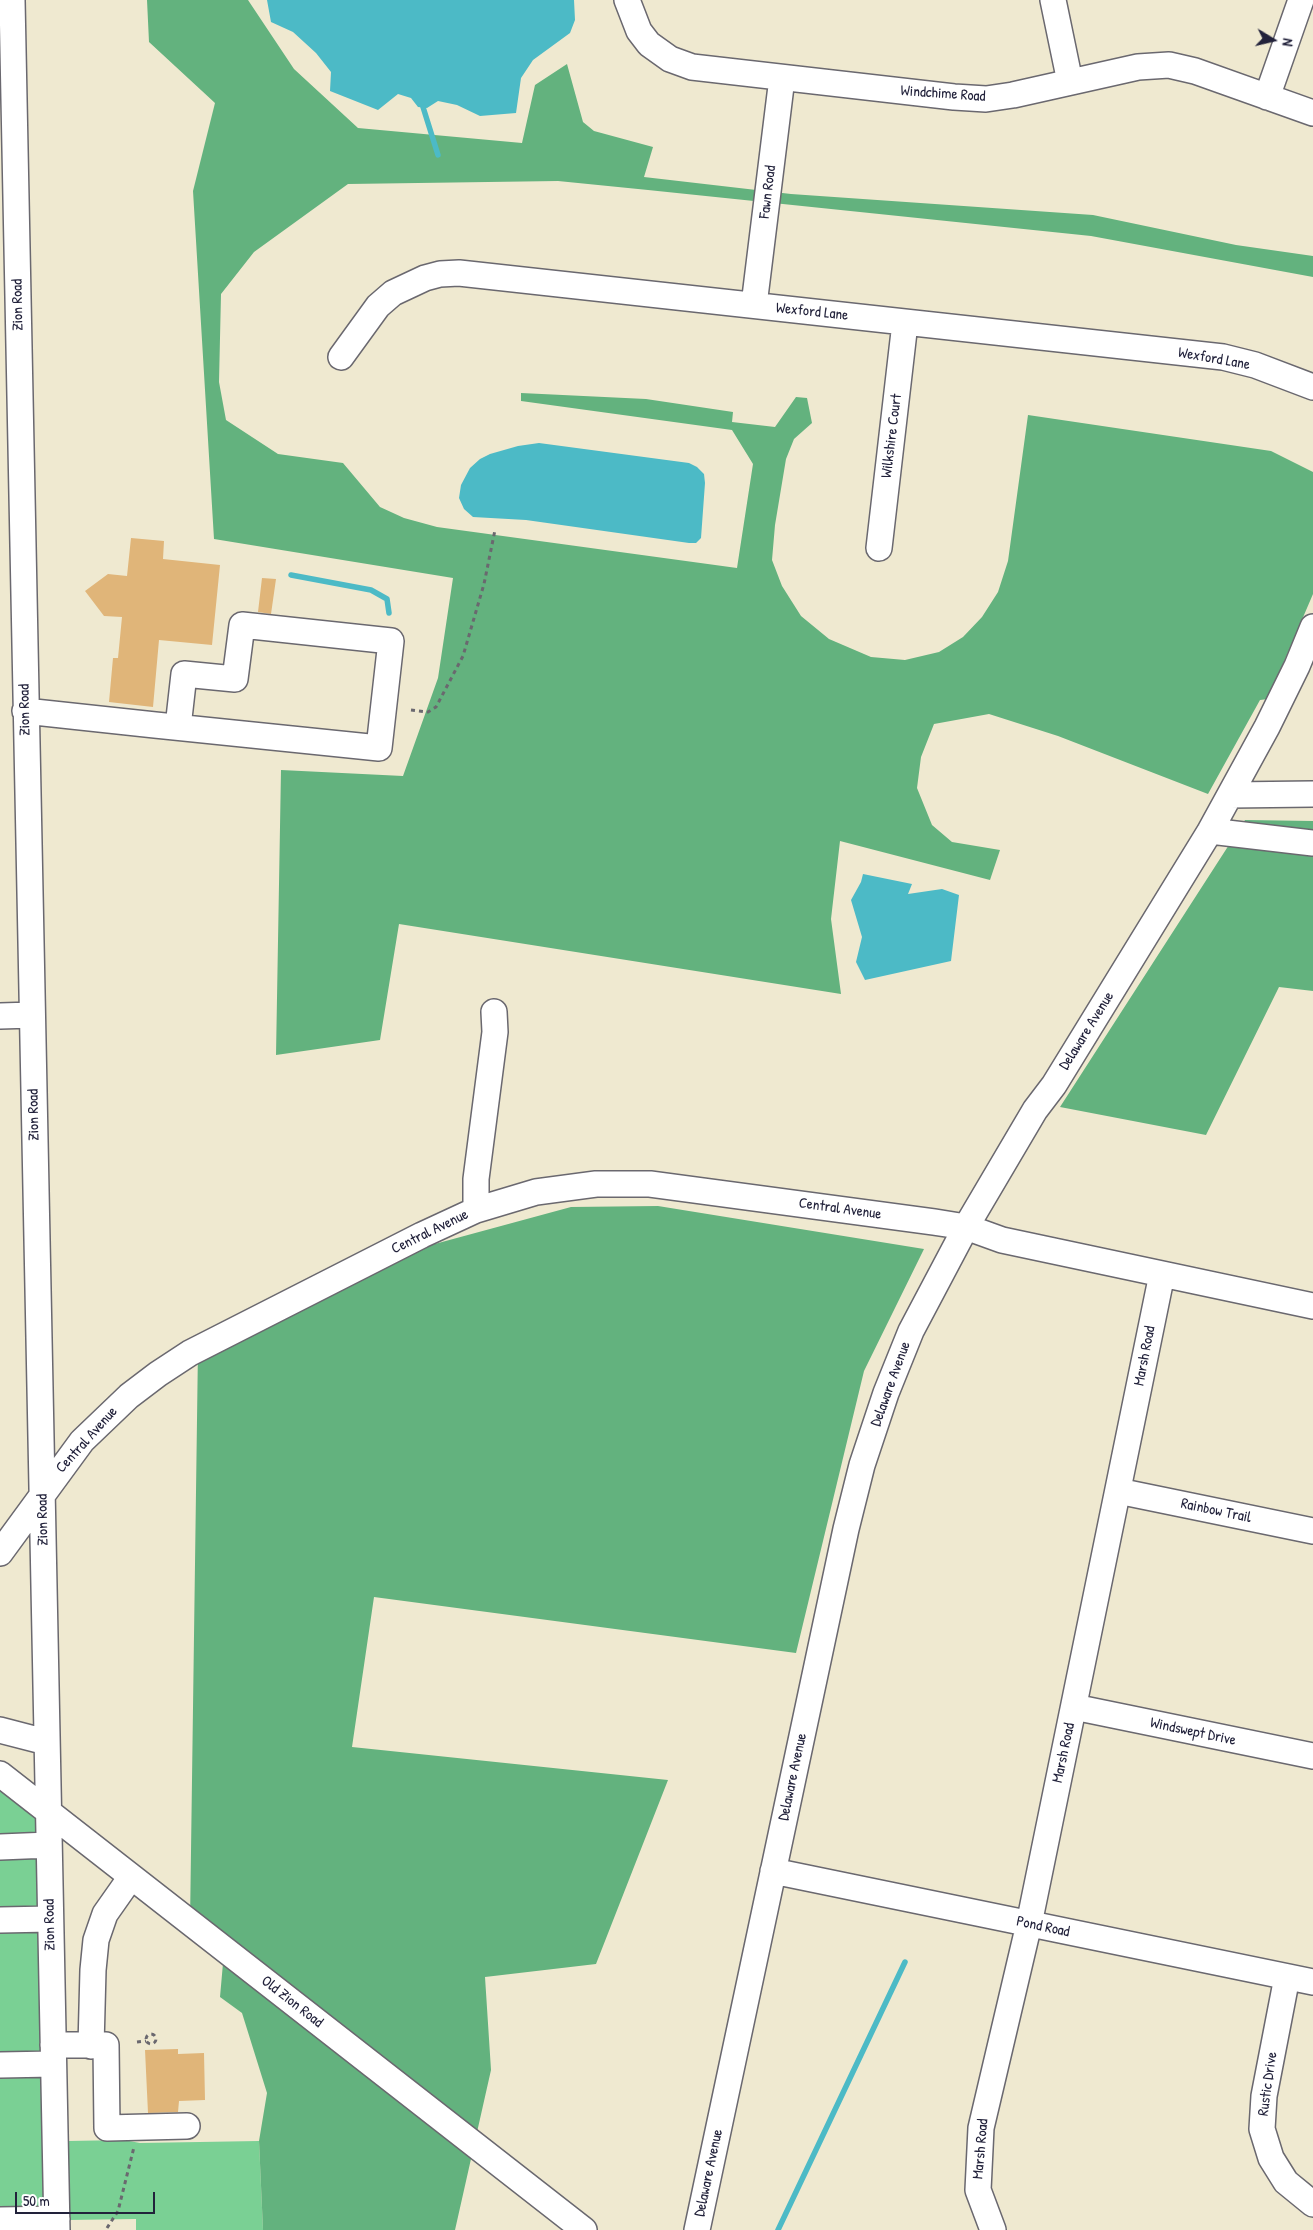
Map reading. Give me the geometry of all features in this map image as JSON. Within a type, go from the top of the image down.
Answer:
[{"type":"street","name":"Zion Road","points":[[12,0],[8,243],[9,302],[25,711],[57,2224]]},
{"type":"street","name":"Windchime Road","points":[[627,0],[634,21],[645,40],[657,51],[678,63],[692,68],[977,98],[1013,94],[1138,67],[1169,65],[1195,71],[1313,113]]},
{"type":"street","points":[[1053,0],[1070,82]]},
{"type":"street","points":[[1267,97],[1300,0]]},
{"type":"street","name":"Fawn Road","points":[[754,305],[782,78]]},
{"type":"street","name":"Wexford Lane","points":[[341,357],[383,302],[411,283],[440,274],[478,275],[1223,357],[1255,365],[1313,387]]},
{"type":"street","name":"Wilkshire Court","points":[[879,548],[905,322]]},
{"type":"street","points":[[25,711],[178,727],[379,748],[391,641],[242,625],[236,679],[184,674],[178,727]]},
{"type":"street","name":"Delaware Avenue","points":[[697,2230],[846,1529],[862,1465],[886,1393],[911,1330],[966,1227],[1034,1110],[1054,1085],[1210,831],[1308,656],[1313,628]]},
{"type":"street","points":[[1230,795],[1313,794]]},
{"type":"street","points":[[1210,831],[1313,843]]},
{"type":"street","points":[[476,1210],[476,1179],[495,1032],[494,1012]]},
{"type":"street","points":[[0,1016],[32,1015]]},
{"type":"street","name":"Central Avenue","points":[[0,1553],[71,1454],[102,1421],[143,1384],[176,1362],[422,1235],[476,1210],[527,1195],[567,1187],[633,1183],[713,1191],[966,1227]]},
{"type":"street","points":[[966,1227],[1002,1240],[1313,1306]]},
{"type":"street","name":"Marsh Road","points":[[993,2230],[978,2190],[981,2128],[1029,1924],[1162,1274]]},
{"type":"street","name":"Rainbow Trail","points":[[1118,1491],[1313,1531]]},
{"type":"street","name":"Windswept Drive","points":[[1074,1707],[1313,1756]]},
{"type":"street","points":[[0,1730],[46,1742]]},
{"type":"street","name":"Old Zion Road","points":[[0,1774],[584,2230]]},
{"type":"street","points":[[0,1847],[48,1845]]},
{"type":"street","name":"Pond Road","points":[[773,1871],[1313,1982]]},
{"type":"street","points":[[92,2046],[93,1970],[96,1940],[110,1906],[131,1877]]},
{"type":"street","points":[[0,1920],[50,1919]]},
{"type":"street","name":"Rustic Drive","points":[[1287,1977],[1264,2096],[1262,2129],[1271,2158],[1286,2182],[1313,2204]]},
{"type":"street","points":[[0,2065],[92,2046],[106,2045],[107,2128],[187,2126]]},
{"type":"street","points":[[0,2220],[57,2224]]},
{"type":"path","points":[[411,710],[428,712],[436,707],[463,656],[484,584],[495,530]]},
{"type":"path","points":[[137,2042],[146,2041]]},
{"type":"path","points":[[107,2228],[118,2211],[134,2146]]},
{"type":"green space","points":[[147,0],[248,0],[294,69],[358,128],[522,143],[535,85],[567,64],[583,122],[594,131],[653,147],[644,177],[791,194],[1093,215],[1236,245],[1313,256],[1313,277],[1091,236],[558,181],[348,184],[254,252],[221,294],[219,382],[226,420],[278,454],[343,463],[380,507],[404,518],[437,527],[737,568],[753,464],[732,430],[521,401],[521,393],[646,399],[733,412],[732,422],[775,427],[796,397],[807,398],[812,423],[794,439],[786,459],[775,525],[772,560],[782,586],[801,616],[829,639],[871,657],[905,660],[939,652],[963,637],[982,617],[998,592],[1008,561],[1028,415],[1271,451],[1313,472],[1313,594],[1268,699],[1260,700],[1208,794],[1058,736],[989,714],[934,724],[921,757],[917,788],[932,825],[952,842],[1000,850],[990,880],[840,841],[831,919],[841,994],[399,924],[380,1040],[276,1055],[281,770],[403,776],[438,678],[453,578],[214,539],[193,191],[215,103],[149,42]]},
{"type":"green space","points":[[1245,820],[1313,821],[1313,991],[1279,987],[1206,1135],[1060,1107]]},
{"type":"green space","points":[[658,1206],[924,1249],[864,1371],[796,1653],[374,1597],[352,1747],[668,1780],[596,1964],[485,1977],[491,2070],[455,2230],[263,2230],[259,2141],[267,2093],[242,2013],[220,1997],[224,1952],[190,1923],[198,1348],[361,1264],[571,1207]]},
{"type":"green space","points":[[0,1780],[48,1812],[57,2230],[0,2230]]},
{"type":"green space","points":[[124,2140],[140,2143],[259,2141],[263,2230],[136,2230],[136,2219],[69,2220],[68,2141]]},
{"type":"water","points":[[267,0],[574,0],[575,20],[570,33],[533,60],[521,78],[516,113],[480,116],[457,105],[438,101],[427,108],[418,107],[411,98],[398,94],[378,110],[330,91],[331,72],[316,53],[293,32],[271,22]]},
{"type":"water","points":[[539,443],[689,463],[697,467],[704,474],[705,483],[701,538],[696,543],[689,543],[526,520],[473,517],[464,509],[459,498],[461,485],[470,468],[480,459],[518,446]]},
{"type":"water","points":[[863,874],[912,884],[908,894],[942,889],[959,895],[951,961],[865,980],[856,962],[862,937],[851,900],[861,882]]},
{"type":"building","points":[[131,538],[164,541],[163,559],[220,565],[212,645],[159,640],[153,707],[109,702],[113,658],[118,658],[122,617],[104,616],[85,591],[108,574],[127,576]]},
{"type":"building","points":[[262,578],[276,579],[271,614],[258,612]]},
{"type":"building","points":[[178,2049],[178,2054],[204,2053],[205,2100],[179,2101],[178,2112],[148,2113],[145,2050]]},
{"type":"waterway","points":[[423,107],[438,155]]},
{"type":"waterway","points":[[291,575],[371,590],[387,599],[389,613]]},
{"type":"waterway","points":[[778,2230],[905,1962]]}]
